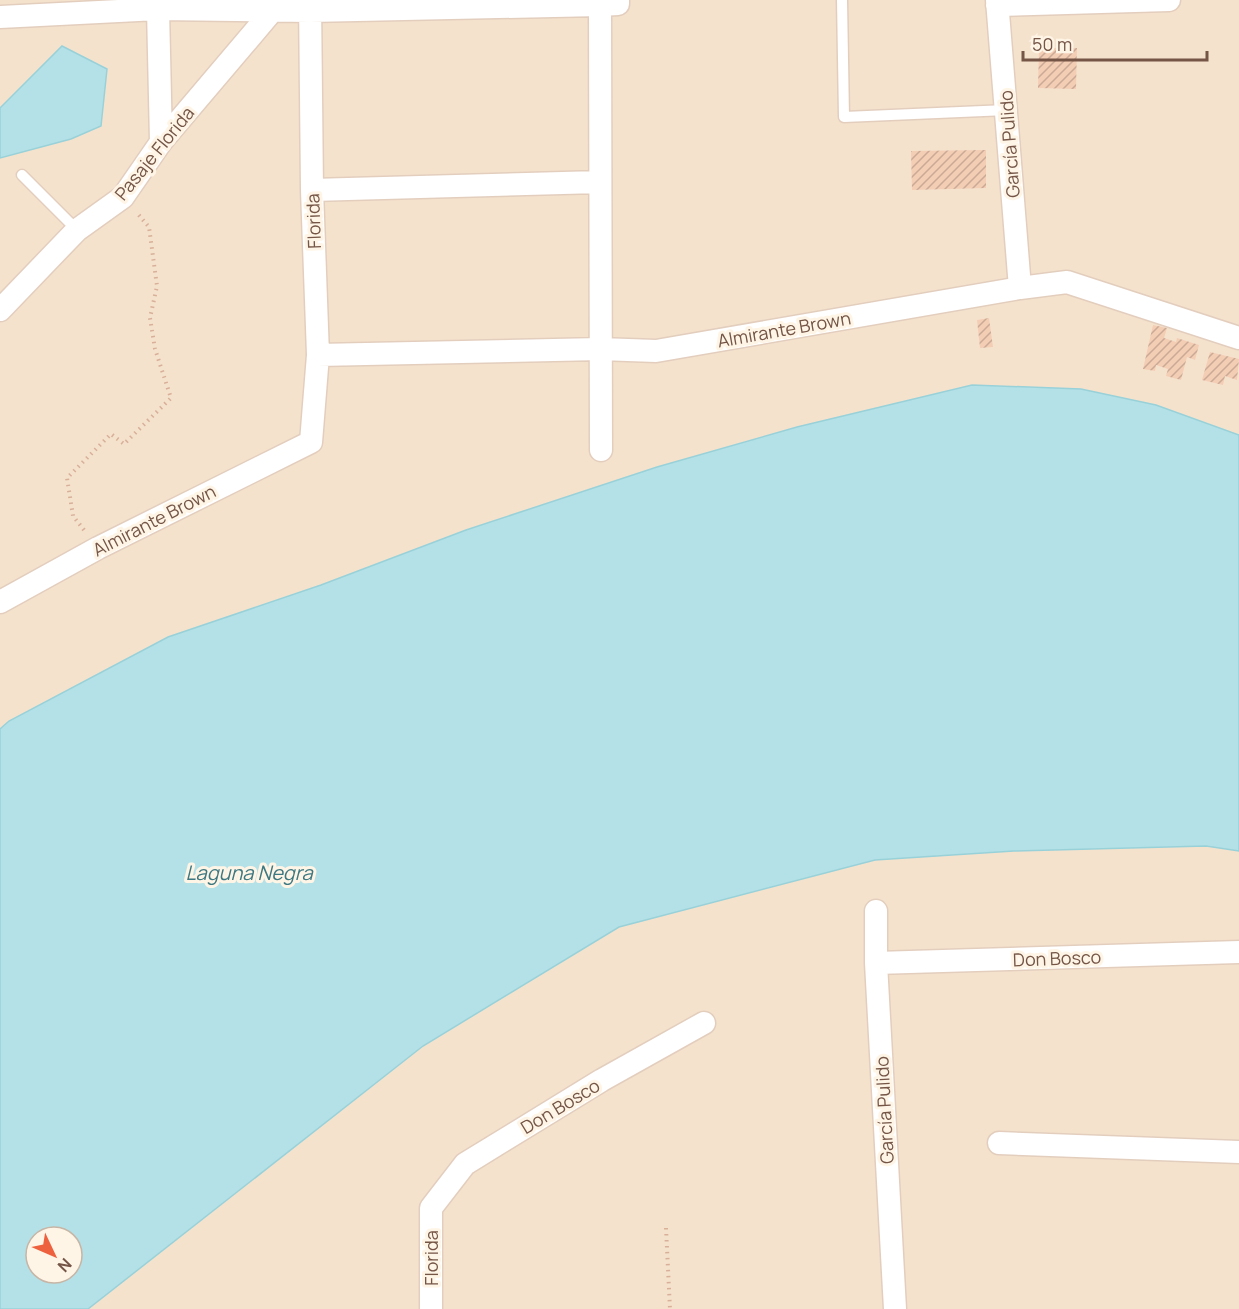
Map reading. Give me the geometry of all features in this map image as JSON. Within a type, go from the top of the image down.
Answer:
[{"type":"street","points":[[997,3],[1169,0]]},
{"type":"street","points":[[0,17],[158,9],[273,10],[310,6],[612,3],[599,182],[601,450]]},
{"type":"street","name":"García Pulido","points":[[997,3],[1020,288]]},
{"type":"street","name":"Florida","points":[[310,6],[312,190],[318,355],[311,442]]},
{"type":"street","points":[[158,9],[161,142]]},
{"type":"street","name":"Pasaje Florida","points":[[0,310],[77,230],[123,197],[161,142],[273,10]]},
{"type":"street","points":[[312,190],[599,182]]},
{"type":"street","name":"Almirante Brown","points":[[318,355],[600,349],[656,351],[1020,288],[1067,282],[1239,338]]},
{"type":"street","name":"Almirante Brown","points":[[0,602],[98,548],[311,442]]},
{"type":"street","name":"García Pulido","points":[[876,911],[876,963],[895,1309]]},
{"type":"street","name":"Don Bosco","points":[[876,963],[1239,952]]},
{"type":"street","name":"Don Bosco","points":[[431,1208],[465,1164],[602,1080],[704,1023]]},
{"type":"street","points":[[999,1143],[1239,1152]]},
{"type":"street","name":"Florida","points":[[431,1208],[431,1309]]},
{"type":"lane","points":[[842,0],[844,117],[1007,110]]},
{"type":"lane","points":[[22,175],[77,230]]},
{"type":"path","points":[[98,548],[73,516],[67,478],[111,434],[124,444],[171,398],[155,349],[150,318],[157,286],[149,227],[123,197]]},
{"type":"path","points":[[666,1228],[670,1309]]},
{"type":"shaded area","points":[[0,0],[1239,0],[1239,1309],[0,1309]]},
{"type":"water","points":[[62,46],[107,69],[101,126],[71,139],[0,158],[0,108]]},
{"type":"water","name":"Laguna Negra","points":[[972,385],[1081,389],[1156,405],[1239,435],[1239,851],[1206,846],[1014,851],[875,860],[619,927],[423,1046],[88,1309],[0,1309],[0,729],[9,721],[168,637],[321,585],[466,530],[657,467],[797,427]]},
{"type":"building","points":[[1039,48],[1077,48],[1076,89],[1038,88]]},
{"type":"building","points":[[986,150],[986,188],[912,190],[911,151]]},
{"type":"building","points":[[989,318],[993,347],[980,348],[977,320]]},
{"type":"building","points":[[1153,325],[1167,328],[1164,338],[1176,342],[1177,338],[1199,345],[1195,360],[1187,357],[1181,380],[1166,376],[1168,369],[1156,365],[1155,371],[1143,369]]},
{"type":"building","points":[[1210,352],[1239,359],[1237,380],[1225,376],[1223,385],[1202,380]]}]
